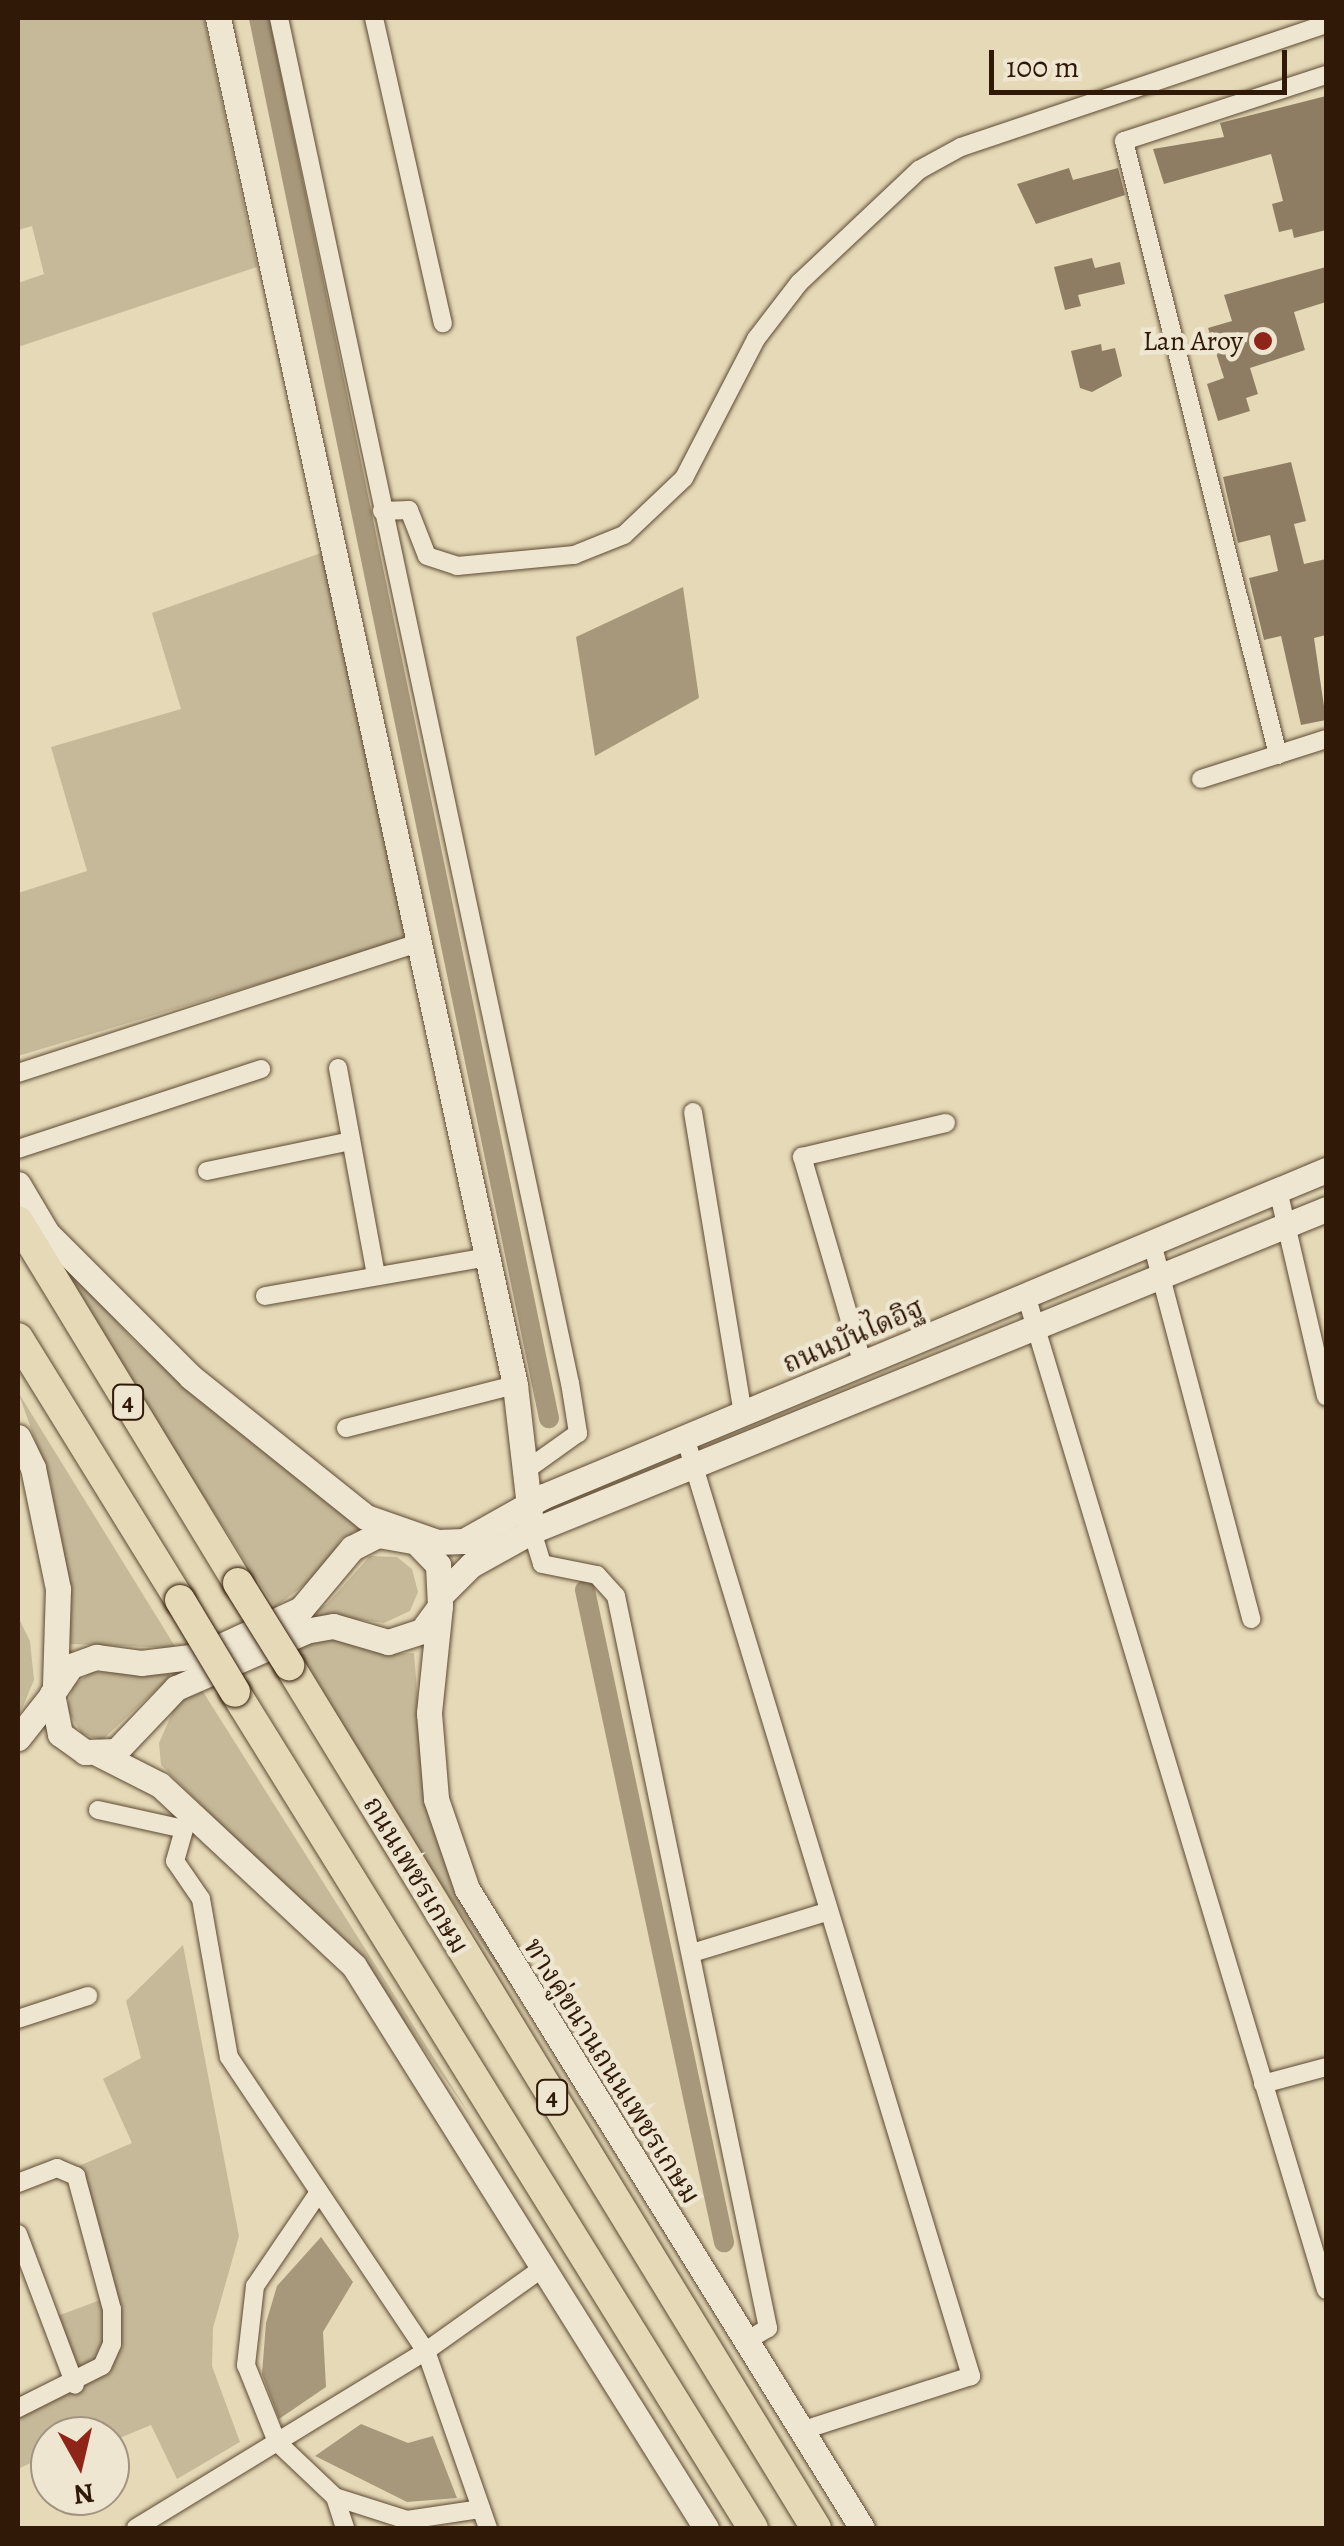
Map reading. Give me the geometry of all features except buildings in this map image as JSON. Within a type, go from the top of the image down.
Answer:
[{"type":"highway","name":"ถนนเพชรเกษม","points":[[18,1221],[816,2528]]},
{"type":"highway","name":"ถนนเพชรเกษม","points":[[18,1338],[753,2528]]},
{"type":"main road","points":[[218,18],[516,1385],[529,1468],[532,1530]]},
{"type":"main road","name":"ถนนบันไดอิฐ","points":[[402,1536],[464,1541],[530,1504],[685,1437],[1326,1170]]},
{"type":"main road","name":"4","points":[[18,1184],[47,1233],[191,1377],[366,1517],[402,1536]]},
{"type":"main road","name":"ถนนบันไดอิฐ","points":[[99,1754],[126,1746],[176,1688],[204,1674],[306,1630],[333,1626],[374,1640],[406,1639],[471,1564],[532,1530],[1326,1209]]},
{"type":"main road","points":[[18,1437],[33,1468],[58,1589],[53,1722],[72,1746]]},
{"type":"main road","points":[[441,1600],[428,1551],[402,1536],[360,1542],[301,1609],[199,1656],[141,1663],[96,1657],[71,1666],[18,1738],[99,1754],[160,1785],[187,1821],[354,1966],[706,2528]]},
{"type":"main road","name":"ทางคู่ขนานถนนเพชรเกษม","points":[[441,1600],[429,1713],[436,1799],[467,1889],[862,2528]]},
{"type":"street","points":[[279,18],[573,1400],[578,1434],[529,1468]]},
{"type":"street","points":[[374,18],[443,323]]},
{"type":"street","points":[[382,511],[409,510],[427,556],[457,566],[574,555],[624,536],[684,478],[756,339],[799,282],[920,170],[961,148],[1326,24]]},
{"type":"street","points":[[1278,755],[1124,141],[1326,75]]},
{"type":"street","points":[[1202,780],[1326,740]]},
{"type":"street","points":[[18,1073],[420,942]]},
{"type":"street","points":[[338,1068],[376,1276]]},
{"type":"street","points":[[18,1149],[261,1069]]},
{"type":"street","points":[[692,1112],[744,1415]]},
{"type":"street","points":[[863,1365],[802,1157],[946,1123]]},
{"type":"street","points":[[206,1171],[351,1141]]},
{"type":"street","points":[[1278,1190],[1326,1396]]},
{"type":"street","points":[[1152,1242],[1251,1619]]},
{"type":"street","points":[[265,1296],[488,1257]]},
{"type":"street","points":[[1026,1295],[1264,2084],[1319,2240],[1326,2290]]},
{"type":"street","points":[[346,1428],[516,1385]]},
{"type":"street","points":[[685,1437],[971,2376],[801,2431]]},
{"type":"street","points":[[532,1530],[542,1564],[598,1575],[616,1596],[768,2328],[746,2342]]},
{"type":"street","points":[[98,1810],[187,1821],[175,1861],[201,1899],[229,2057],[426,2351],[488,2528]]},
{"type":"street","points":[[692,1953],[829,1912]]},
{"type":"street","points":[[18,2019],[88,1996]]},
{"type":"street","points":[[1264,2084],[1326,2067]]},
{"type":"street","points":[[18,2183],[57,2168],[76,2176],[112,2326],[102,2366],[74,2384],[18,2408]]},
{"type":"street","points":[[319,2192],[255,2286],[246,2364],[277,2442],[335,2497],[407,2520],[482,2509]]},
{"type":"street","points":[[18,2234],[74,2384]]},
{"type":"street","points":[[136,2528],[426,2351],[543,2268]]},
{"type":"street","points":[[335,2497],[344,2528]]},
{"type":"shaded area","points":[[18,18],[204,18],[257,267],[18,347],[18,283],[44,274],[32,226],[18,230]]},
{"type":"shaded area","points":[[324,552],[406,940],[18,1056],[18,893],[87,871],[51,747],[181,709],[152,613]]},
{"type":"shaded area","points":[[683,587],[699,698],[595,756],[576,637]]},
{"type":"shaded area","points":[[21,1214],[134,1341],[363,1528],[341,1539],[322,1572],[275,1607]]},
{"type":"shaded area","points":[[18,1392],[176,1648],[70,1644],[51,1484]]},
{"type":"shaded area","points":[[370,1556],[397,1557],[412,1569],[418,1592],[410,1611],[384,1623],[331,1616],[296,1623],[327,1604]]},
{"type":"shaded area","points":[[18,1617],[30,1641],[34,1680],[19,1716]]},
{"type":"shaded area","points":[[328,1638],[387,1654],[414,1653],[426,1807],[459,1896],[516,1993],[378,1794],[302,1665],[298,1646]]},
{"type":"shaded area","points":[[91,1672],[170,1677],[102,1740],[82,1734],[67,1709],[73,1686]]},
{"type":"shaded area","points":[[200,1687],[470,2115],[373,1977],[161,1765],[159,1743],[176,1704]]},
{"type":"shaded area","points":[[183,1945],[239,2236],[213,2328],[212,2366],[240,2442],[177,2479],[151,2425],[130,2434],[130,2416],[30,2416],[30,2463],[18,2469],[18,2396],[65,2378],[44,2321],[103,2299],[65,2172],[132,2143],[103,2079],[141,2058],[126,2001]]},
{"type":"shaded area","points":[[321,2237],[353,2282],[323,2332],[326,2387],[279,2419],[262,2374],[266,2323],[277,2286]]},
{"type":"shaded area","points":[[361,2424],[408,2443],[433,2436],[457,2498],[407,2502],[315,2456]]},
{"type":"waterway","points":[[259,18],[549,1418]]},
{"type":"waterway","points":[[585,1590],[724,2242]]},
{"type":"place","name":"Lan Aroy","points":[[1263,341]]}]
